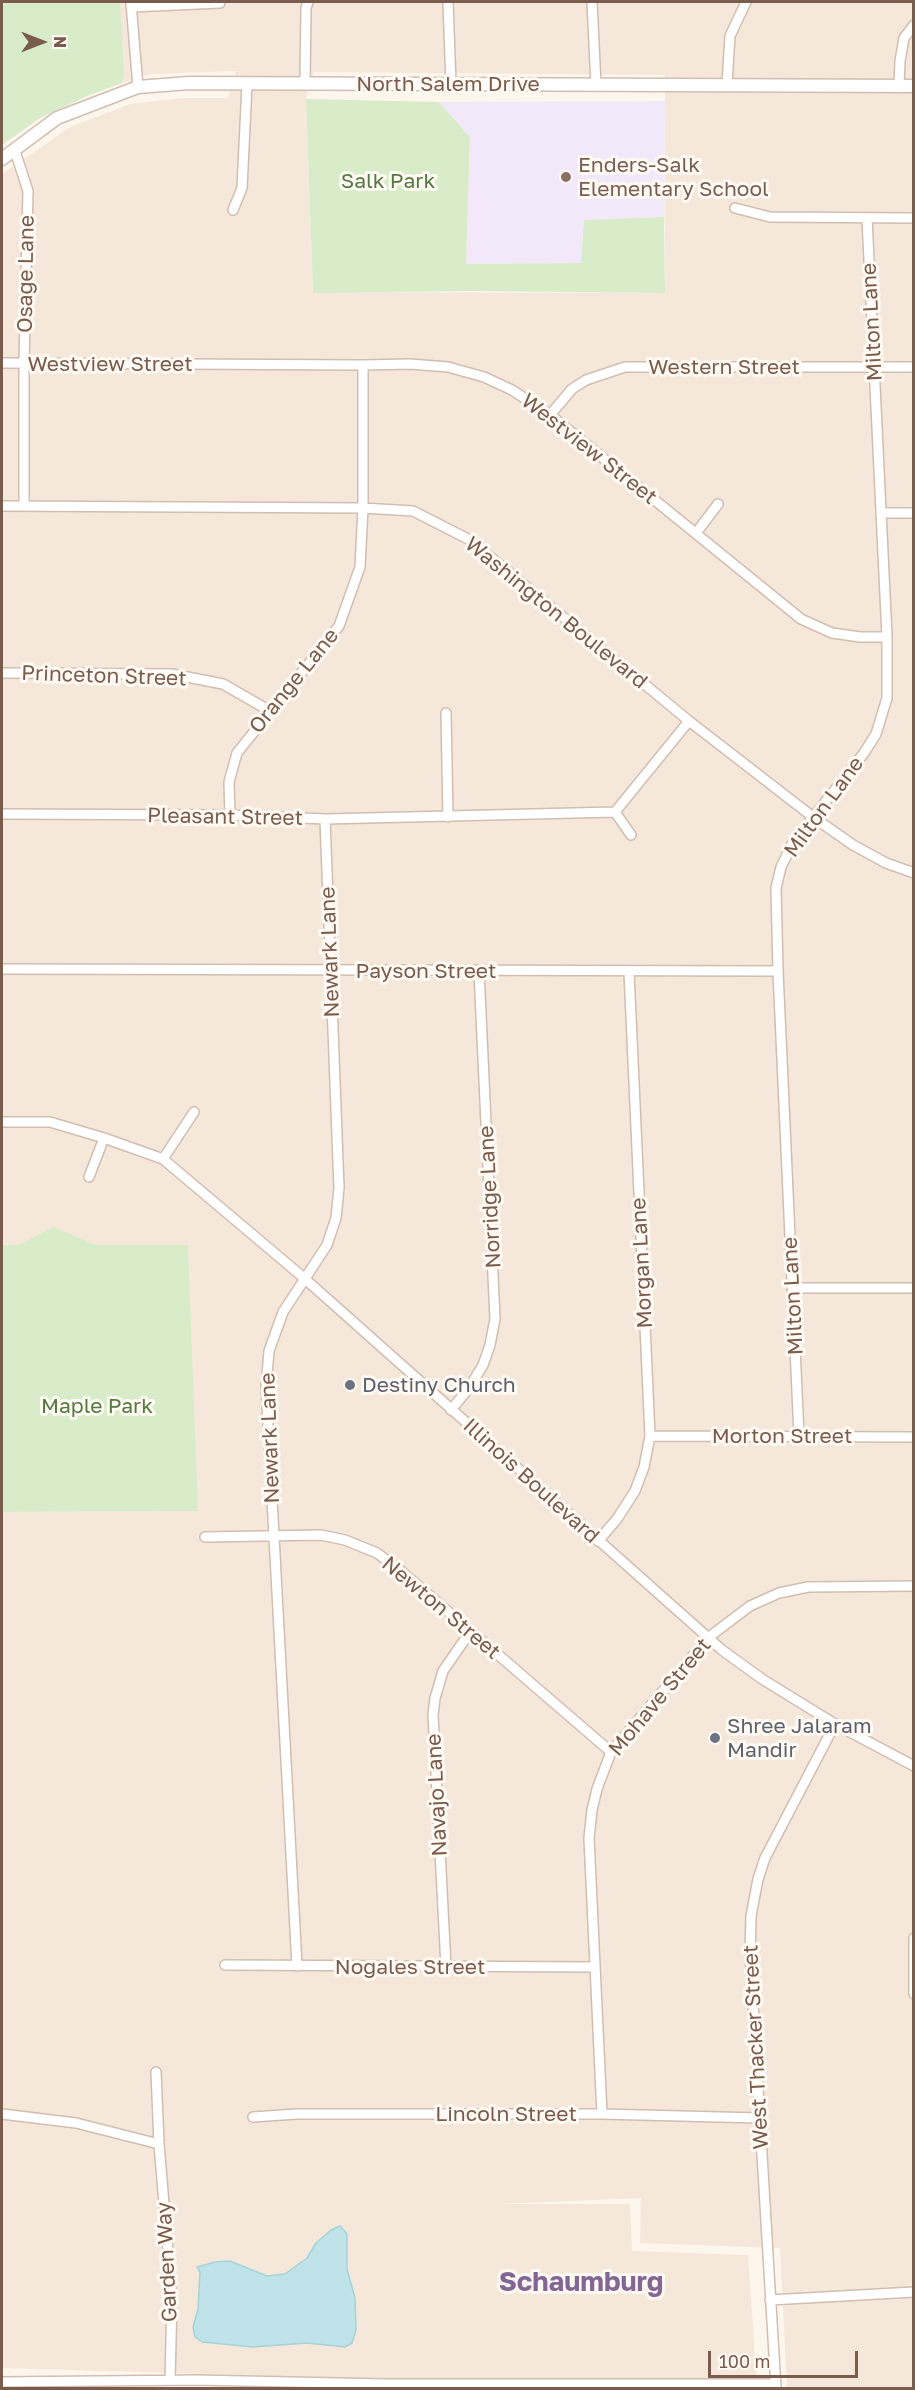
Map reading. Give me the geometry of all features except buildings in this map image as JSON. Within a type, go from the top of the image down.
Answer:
[{"type":"street","points":[[305,83],[308,2]]},
{"type":"street","points":[[448,2],[451,84]]},
{"type":"street","points":[[592,2],[596,85]]},
{"type":"street","points":[[727,84],[730,36],[746,2]]},
{"type":"street","points":[[138,87],[131,4],[220,3]]},
{"type":"street","points":[[899,86],[904,38],[914,25]]},
{"type":"street","name":"North Salem Drive","points":[[2,159],[57,118],[138,87],[189,83],[914,86]]},
{"type":"street","points":[[233,210],[242,188],[247,84]]},
{"type":"street","name":"Osage Lane","points":[[15,151],[28,191],[24,363],[24,506]]},
{"type":"street","points":[[735,208],[770,217],[914,218]]},
{"type":"street","name":"Milton Lane","points":[[799,1436],[778,971],[777,880],[792,844],[864,753],[881,723],[887,698],[867,218]]},
{"type":"street","name":"Westview Street","points":[[2,363],[410,364],[448,367],[484,377],[512,390],[550,415],[801,619],[832,633],[860,637],[886,637]]},
{"type":"street","name":"Orange Lane","points":[[230,815],[229,782],[237,753],[339,626],[360,567],[363,508],[363,365]]},
{"type":"street","name":"Western Street","points":[[550,415],[579,384],[625,367],[914,367]]},
{"type":"street","points":[[696,533],[718,504]]},
{"type":"street","name":"Washington Boulevard","points":[[2,506],[363,508],[413,511],[470,540],[689,721],[813,817],[886,864],[914,873]]},
{"type":"street","points":[[881,513],[914,513]]},
{"type":"street","name":"Princeton Street","points":[[2,673],[172,674],[223,684],[270,711]]},
{"type":"street","points":[[446,713],[448,817]]},
{"type":"street","points":[[631,835],[615,812],[689,721]]},
{"type":"street","name":"Pleasant Street","points":[[2,814],[230,815],[325,819],[615,812]]},
{"type":"street","name":"Newark Lane","points":[[297,1966],[266,1388],[269,1351],[283,1312],[327,1245],[336,1218],[338,1198],[325,819]]},
{"type":"street","name":"Payson Street","points":[[2,969],[778,971]]},
{"type":"street","name":"Norridge Lane","points":[[451,1410],[469,1388],[483,1365],[495,1319],[479,971]]},
{"type":"street","name":"Morgan Lane","points":[[598,1540],[617,1519],[635,1491],[644,1467],[650,1436],[629,972]]},
{"type":"street","points":[[163,1159],[194,1112]]},
{"type":"street","name":"Illinois Boulevard","points":[[2,1122],[50,1122],[163,1159],[304,1278],[729,1655],[762,1679],[835,1724],[914,1766]]},
{"type":"street","points":[[89,1177],[104,1138]]},
{"type":"street","points":[[793,1288],[914,1288]]},
{"type":"street","name":"Morton Street","points":[[650,1436],[914,1437]]},
{"type":"street","name":"Newton Street","points":[[205,1537],[321,1534],[345,1540],[377,1553],[611,1752]]},
{"type":"street","name":"Mohave Street","points":[[602,2114],[590,1827],[601,1777],[611,1752],[709,1636],[750,1606],[793,1589],[824,1586],[914,1586]]},
{"type":"street","name":"Navajo Lane","points":[[446,1967],[433,1715],[435,1698],[443,1671],[470,1632]]},
{"type":"street","name":"West Thacker Street","points":[[776,2386],[750,1954],[754,1899],[765,1858],[835,1724]]},
{"type":"street","points":[[914,1938],[914,1994]]},
{"type":"street","name":"Nogales Street","points":[[225,1965],[595,1967]]},
{"type":"street","name":"Garden Way","points":[[156,2072],[159,2145],[172,2300],[170,2380]]},
{"type":"street","points":[[2,2114],[76,2123],[159,2145]]},
{"type":"street","name":"Lincoln Street","points":[[253,2116],[602,2114],[759,2118]]},
{"type":"street","points":[[770,2300],[914,2292]]},
{"type":"street","points":[[2,2382],[111,2385],[170,2380],[384,2384],[776,2386]]},
{"type":"shaded area","points":[[2,2],[913,2],[913,2388],[787,2388],[780,2248],[640,2243],[641,2198],[496,2204],[630,2204],[632,2251],[748,2255],[757,2388],[474,2388],[473,2378],[380,2379],[2,2368],[2,1512],[197,1511],[188,1246],[2,1245],[2,174],[70,127],[130,104],[183,98],[228,98],[236,71],[152,74],[122,83],[89,95],[40,118],[2,145]],"holes":[[[314,72],[665,75],[665,293],[313,292],[306,99]]]},
{"type":"shaded area","name":"Enders-Salk Elementary School","points":[[665,101],[664,217],[584,220],[581,263],[466,264],[470,137],[439,102]]},
{"type":"shaded area","points":[[93,2387],[99,2388],[2,2388]]},
{"type":"green space","points":[[2,2],[120,2],[124,73],[122,83],[89,95],[40,118],[2,145]]},
{"type":"green space","name":"Salk Park","points":[[306,99],[439,102],[470,137],[466,264],[581,263],[584,220],[664,217],[665,293],[473,291],[313,293]]},
{"type":"green space","name":"Maple Park","points":[[54,1227],[96,1245],[188,1245],[198,1511],[2,1512],[2,1245],[19,1245]]},
{"type":"water","points":[[340,2226],[347,2234],[347,2269],[355,2298],[356,2330],[352,2343],[345,2347],[307,2343],[253,2347],[202,2342],[195,2337],[193,2327],[198,2309],[200,2272],[197,2267],[230,2261],[267,2276],[285,2274],[307,2258],[316,2243],[331,2230]]},
{"type":"place","name":"Enders-Salk Elementary School","points":[[566,177]]},
{"type":"place","name":"Destiny Church","points":[[350,1385]]},
{"type":"place","name":"Shree Jalaram Mandir","points":[[715,1738]]},
{"type":"district","name":"Schaumburg","points":[[581,2282]]}]
